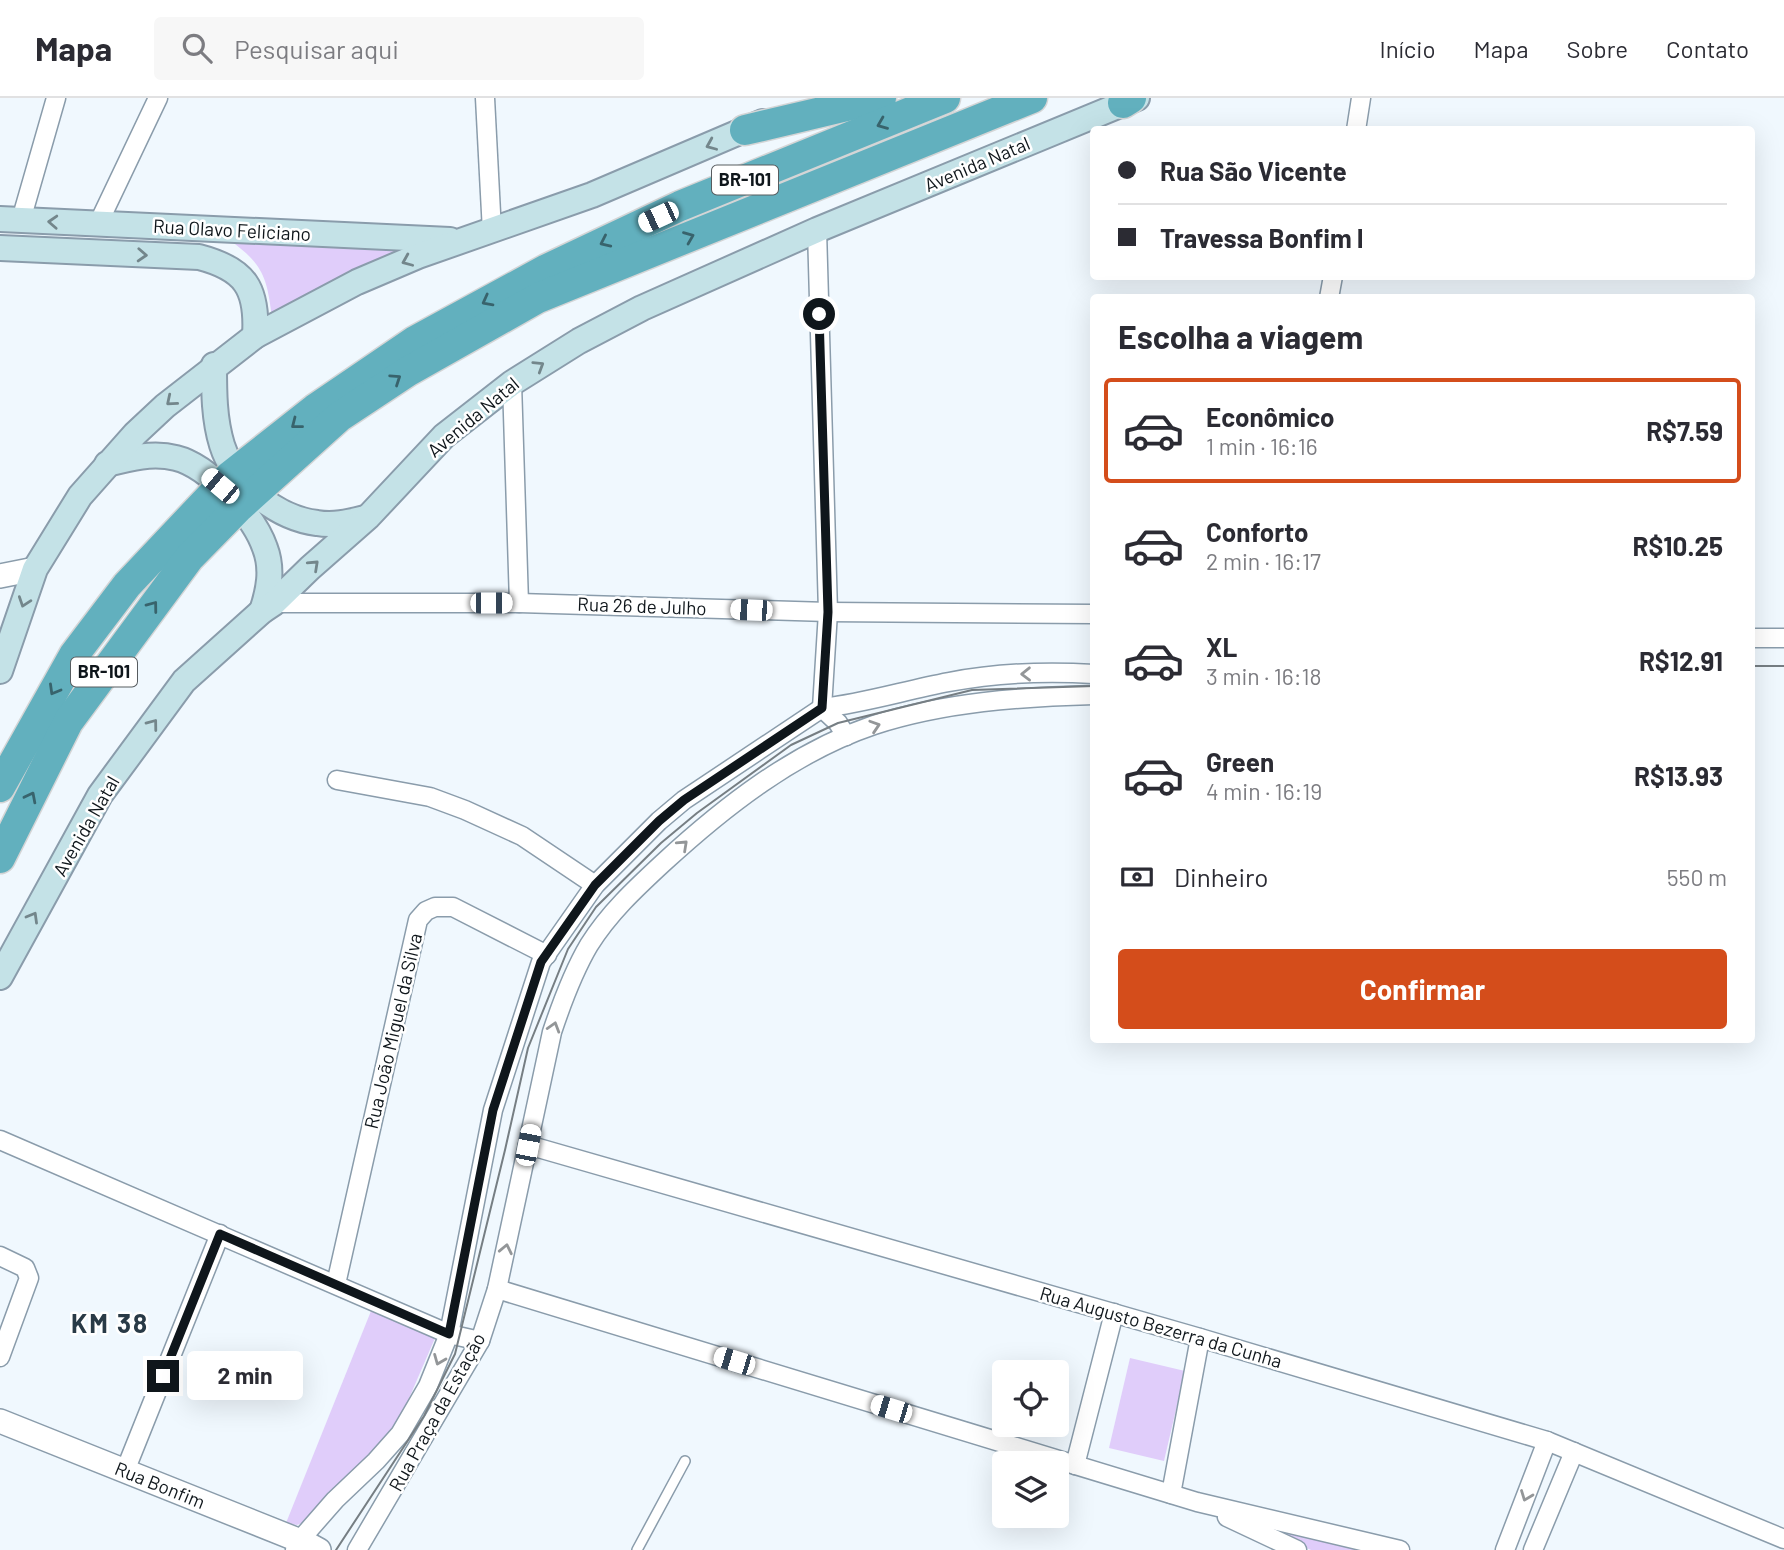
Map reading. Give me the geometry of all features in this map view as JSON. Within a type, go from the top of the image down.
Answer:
[{"type":"highway","points":[[746,130],[881,98]]},
{"type":"highway","name":"BR-101","points":[[0,858],[68,722],[238,489],[315,409],[415,341],[524,281],[680,206],[945,98]]},
{"type":"highway","name":"BR-101","points":[[0,787],[74,655],[127,585],[180,531],[407,372],[538,298],[1032,98]]},
{"type":"main road","points":[[0,671],[36,569],[80,496],[107,464],[165,406],[254,336],[357,282],[418,256],[592,195],[818,98]]},
{"type":"main road","name":"Avenida Natal","points":[[0,976],[100,795],[184,681],[368,517],[444,436],[512,383],[579,341],[642,308],[817,230],[1130,100]]},
{"type":"main road","name":"Rua Olavo Feliciano","points":[[11,220],[464,241]]},
{"type":"main road","name":"Rua Olavo Feliciano","points":[[0,248],[199,257],[216,261],[233,268],[246,283],[256,318],[254,336]]},
{"type":"main road","points":[[214,365],[217,423],[223,448],[238,489],[266,548],[270,570],[268,607]]},
{"type":"main road","points":[[107,464],[158,455],[178,458],[299,520],[341,524],[368,517]]},
{"type":"street","points":[[11,220],[56,98]]},
{"type":"street","points":[[98,224],[158,98]]},
{"type":"street","points":[[485,98],[492,232]]},
{"type":"street","points":[[1357,126],[1361,98]]},
{"type":"street","points":[[817,230],[828,612],[822,708]]},
{"type":"street","points":[[512,383],[519,603]]},
{"type":"street","points":[[0,576],[36,569]]},
{"type":"street","name":"Rua 26 de Julho","points":[[268,607],[519,603],[828,612],[1090,614]]},
{"type":"street","points":[[1755,638],[1784,638]]},
{"type":"street","points":[[822,708],[950,682],[1004,675],[1090,674]]},
{"type":"street","name":"Rua Praça da Estação","points":[[357,1550],[480,1341],[497,1289],[552,1032],[566,991],[589,945],[611,914],[697,831],[808,753],[846,736],[901,718],[950,707],[1016,698],[1090,695]]},
{"type":"street","points":[[822,708],[838,723],[846,736]]},
{"type":"street","name":"Rua Praça da Estação","points":[[304,1547],[335,1500],[400,1434],[428,1386],[449,1334],[493,1110],[544,959],[595,885],[659,821],[684,800],[822,708]]},
{"type":"street","points":[[337,780],[430,797],[465,810],[522,836],[595,885]]},
{"type":"street","name":"Rua João Miguel da Silva","points":[[337,1284],[418,920],[426,911],[435,907],[453,907],[544,959]]},
{"type":"street","points":[[0,1140],[449,1334],[480,1341]]},
{"type":"street","name":"Rua Augusto Bezerra da Cunha","points":[[528,1145],[1114,1313],[1547,1441],[1784,1539]]},
{"type":"street","points":[[125,1471],[220,1234]]},
{"type":"street","points":[[0,1256],[25,1268],[29,1278],[0,1357]]},
{"type":"street","points":[[497,1289],[1197,1503],[1400,1550]]},
{"type":"street","points":[[1075,1465],[1114,1313]]},
{"type":"street","points":[[1171,1494],[1200,1338]]},
{"type":"street","name":"Rua Bonfim","points":[[0,1421],[304,1547]]},
{"type":"street","points":[[1505,1550],[1547,1441]]},
{"type":"street","points":[[1533,1550],[1574,1452]]},
{"type":"street","points":[[1197,1503],[1297,1550]]},
{"type":"lane","points":[[637,1550],[685,1461]]},
{"type":"shaded area","points":[[246,236],[412,247],[272,317],[266,284],[259,268],[235,244]]},
{"type":"shaded area","points":[[371,1311],[435,1338],[407,1403],[387,1439],[307,1521],[297,1525],[286,1523]]},
{"type":"shaded area","points":[[1130,1358],[1185,1371],[1164,1461],[1109,1448]]},
{"type":"shaded area","points":[[1250,1522],[1362,1550],[1311,1550]]},
{"type":"tram line","points":[[1755,666],[1784,666]]},
{"type":"tram line","points":[[336,1550],[424,1416],[455,1354],[528,1048],[568,949],[596,907],[661,843],[697,813],[791,745],[838,723],[972,690],[1090,686]]},
{"type":"district","name":"KM 38","points":[[110,1324]]},
{"type":"route","points":[[163,1376],[220,1234],[449,1334],[493,1110],[541,962],[595,885],[659,821],[684,800],[822,708],[828,612],[819,314]]}]
